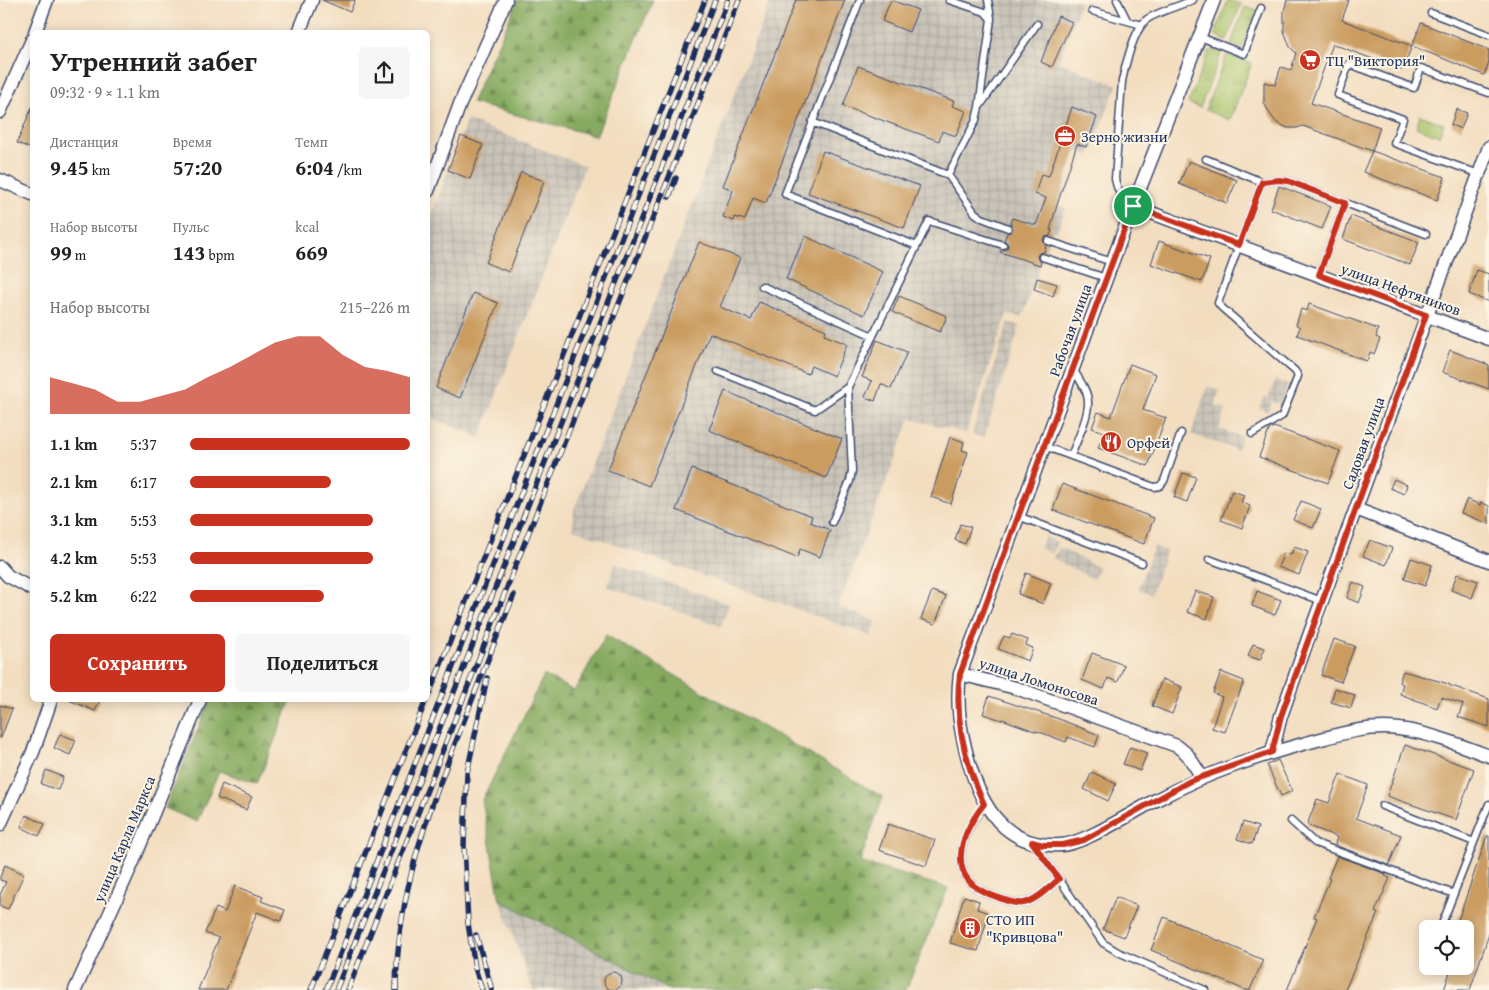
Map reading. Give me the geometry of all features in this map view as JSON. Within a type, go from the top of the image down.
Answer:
[{"type":"street","points":[[36,30],[47,0]]},
{"type":"street","points":[[300,30],[312,0]]},
{"type":"street","points":[[430,186],[460,104],[506,0]]},
{"type":"street","name":"Рабочая улица","points":[[960,674],[1133,206],[1214,0]]},
{"type":"street","points":[[0,112],[30,44]]},
{"type":"street","name":"Садовая улица","points":[[1272,752],[1281,716],[1322,601],[1489,147]]},
{"type":"street","points":[[0,180],[30,193]]},
{"type":"street","name":"улица Нефтяников","points":[[1133,206],[1489,339]]},
{"type":"street","points":[[1356,509],[1489,561]]},
{"type":"street","points":[[0,567],[8,576],[30,588]]},
{"type":"street","name":"улица Ломоносова","points":[[1202,777],[1187,754],[1177,746],[1016,688],[960,674],[957,694],[961,734],[975,783],[984,804],[996,819],[1022,840],[1043,845],[1063,845],[1084,840],[1190,781],[1202,777],[1272,752],[1357,729],[1379,727],[1419,732],[1489,756]]},
{"type":"street","points":[[0,825],[32,752],[50,702]]},
{"type":"street","name":"улица Карла Маркса","points":[[75,990],[133,862],[199,702]]},
{"type":"lane","points":[[860,0],[785,194],[917,246]]},
{"type":"lane","points":[[949,0],[985,12],[991,19]]},
{"type":"lane","points":[[948,175],[976,120],[979,108],[991,19],[988,0]]},
{"type":"lane","points":[[1117,0],[1127,20]]},
{"type":"lane","points":[[1133,206],[1124,200],[1118,192],[1115,179],[1124,69],[1142,25],[1147,18],[1193,0]]},
{"type":"lane","points":[[1200,37],[1244,54],[1261,8]]},
{"type":"lane","points":[[1092,11],[1142,25]]},
{"type":"lane","points":[[1431,13],[1489,35]]},
{"type":"lane","points":[[979,108],[1037,24]]},
{"type":"lane","points":[[1479,174],[1394,143],[1403,119],[1338,95],[1349,64],[1414,88],[1421,68],[1489,93]]},
{"type":"lane","points":[[812,122],[948,175],[975,214],[1008,228]]},
{"type":"lane","points":[[1206,159],[1262,182],[1284,180],[1426,234]]},
{"type":"lane","points":[[1252,434],[1282,416],[1298,376],[1296,371],[1218,303],[1262,182]]},
{"type":"lane","points":[[1319,275],[1345,203]]},
{"type":"lane","points":[[832,522],[850,481],[852,471],[848,387],[929,221],[1003,245]]},
{"type":"lane","points":[[1048,241],[1112,262]]},
{"type":"lane","points":[[1042,258],[1106,278]]},
{"type":"lane","points":[[762,286],[873,336]]},
{"type":"lane","points":[[1071,456],[1087,412],[1088,402],[1087,394],[1073,368]]},
{"type":"lane","points":[[718,370],[815,410],[848,387]]},
{"type":"lane","points":[[1044,446],[1154,487],[1160,486],[1164,482],[1182,433]]},
{"type":"lane","points":[[1018,516],[1142,563]]},
{"type":"lane","points":[[1209,559],[1322,601]]},
{"type":"lane","points":[[984,804],[969,825],[962,843],[962,861],[965,878],[972,886],[981,892],[1016,903],[1024,903],[1034,899],[1059,879]]},
{"type":"lane","points":[[1444,920],[1489,804]]},
{"type":"lane","points":[[1382,806],[1474,842]]},
{"type":"lane","points":[[1291,821],[1315,843],[1454,894]]},
{"type":"lane","points":[[1032,842],[1103,943],[1118,952],[1205,990]]},
{"type":"shaded area","points":[[771,0],[1077,0],[1081,2],[1058,62],[1117,85],[1090,155],[1076,151],[1058,205],[1065,208],[1057,232],[1052,231],[1022,318],[1007,314],[966,433],[910,419],[838,607],[876,621],[871,636],[573,529],[574,510]]},
{"type":"shaded area","points":[[467,120],[585,166],[480,437],[430,417],[430,219]]},
{"type":"shaded area","points":[[1008,322],[1020,326],[984,438],[972,434]]},
{"type":"shaded area","points":[[1276,380],[1288,385],[1280,405],[1272,401],[1268,412],[1259,408],[1264,397],[1268,398]]},
{"type":"shaded area","points":[[1208,386],[1220,390],[1215,405],[1226,409],[1219,429],[1242,437],[1237,450],[1191,434]]},
{"type":"shaded area","points":[[1045,536],[1057,542],[1052,554],[1039,548]]},
{"type":"shaded area","points":[[1154,546],[1166,551],[1151,594],[1138,589]]},
{"type":"shaded area","points":[[1059,547],[1099,568],[1093,579],[1053,558]]},
{"type":"shaded area","points":[[615,564],[729,604],[721,626],[607,587]]},
{"type":"shaded area","points":[[500,900],[668,990],[533,990]]},
{"type":"green space","points":[[518,0],[653,0],[596,136],[471,103]]},
{"type":"green space","points":[[1228,0],[1241,4],[1226,42],[1215,34]]},
{"type":"green space","points":[[1245,6],[1257,10],[1242,48],[1231,44]]},
{"type":"green space","points":[[1209,51],[1222,51],[1200,108],[1188,103]]},
{"type":"green space","points":[[1227,54],[1252,63],[1230,120],[1205,110]]},
{"type":"green space","points":[[1420,115],[1444,124],[1439,136],[1416,127]]},
{"type":"green space","points":[[606,635],[883,797],[860,862],[948,888],[906,990],[669,990],[500,900],[482,800],[544,675],[574,691]]},
{"type":"green space","points":[[209,702],[290,702],[257,784],[219,771],[197,822],[165,808]]},
{"type":"building","points":[[322,0],[355,0],[350,12]]},
{"type":"building","points":[[796,0],[845,0],[766,203],[753,198],[745,220],[735,217],[734,221],[723,217],[733,190],[723,186]]},
{"type":"building","points":[[891,0],[918,10],[909,32],[882,21]]},
{"type":"building","name":"ТЦ \"Виктория\"","points":[[1287,0],[1349,0],[1342,20],[1412,46],[1402,70],[1333,44],[1311,103],[1380,127],[1372,151],[1303,126],[1288,128],[1277,123],[1270,114],[1264,103],[1264,82],[1275,85],[1281,67],[1291,70],[1296,53],[1290,47],[1284,31],[1284,11]]},
{"type":"building","points":[[1058,16],[1072,22],[1052,67],[1041,62]]},
{"type":"building","points":[[1421,23],[1489,50],[1489,63],[1484,75],[1412,46]]},
{"type":"building","points":[[858,66],[954,101],[952,106],[966,111],[956,136],[942,131],[939,141],[843,106]]},
{"type":"building","points":[[1072,107],[1097,117],[1086,147],[1077,144],[1057,205],[1050,236],[1045,237],[1043,240],[1046,246],[1044,252],[1039,253],[1037,256],[1041,262],[1040,265],[1000,252],[1008,247],[1004,240],[1007,233],[1013,229],[1010,223],[1012,218],[1036,225],[1046,198],[1035,194],[1041,174],[1049,176]]},
{"type":"building","points":[[1456,109],[1467,113],[1461,129],[1451,125]]},
{"type":"building","points":[[30,112],[30,148],[17,143]]},
{"type":"building","points":[[461,136],[483,145],[470,179],[448,170]]},
{"type":"building","points":[[823,151],[920,186],[904,228],[808,193]]},
{"type":"building","points":[[1372,151],[1445,177],[1437,200],[1363,172]]},
{"type":"building","points":[[1189,161],[1237,180],[1227,203],[1179,184]]},
{"type":"building","points":[[521,172],[544,181],[509,272],[486,263]]},
{"type":"building","points":[[1279,186],[1331,206],[1322,229],[1271,209]]},
{"type":"building","points":[[1351,216],[1419,242],[1410,265],[1343,239]]},
{"type":"building","points":[[805,236],[883,272],[864,315],[786,279]]},
{"type":"building","points":[[1159,241],[1210,259],[1202,282],[1151,264]]},
{"type":"building","points":[[699,242],[740,258],[720,307],[751,320],[759,302],[826,330],[824,335],[847,344],[834,376],[811,366],[808,374],[710,333],[649,486],[608,470]]},
{"type":"building","points":[[1477,270],[1489,274],[1489,302],[1469,294]]},
{"type":"building","points":[[1037,278],[1057,284],[1053,296],[1034,289]]},
{"type":"building","points":[[473,293],[498,303],[460,398],[436,388]]},
{"type":"building","points":[[899,296],[947,316],[940,332],[892,312]]},
{"type":"building","points":[[1309,304],[1378,329],[1376,337],[1380,339],[1374,354],[1370,352],[1367,361],[1297,335],[1300,327],[1296,325],[1301,309],[1307,311]]},
{"type":"building","points":[[877,340],[907,352],[891,389],[881,384],[875,401],[865,397],[872,381],[862,377]]},
{"type":"building","points":[[1450,350],[1489,365],[1489,389],[1442,372]]},
{"type":"building","points":[[1130,364],[1156,374],[1143,410],[1166,418],[1148,466],[1098,448],[1104,432],[1092,428],[1098,412],[1111,417]]},
{"type":"building","points":[[725,391],[842,439],[826,478],[709,430]]},
{"type":"building","points":[[1274,427],[1340,451],[1328,483],[1259,457],[1269,430]]},
{"type":"building","points":[[950,437],[964,442],[962,450],[968,452],[951,504],[931,497]]},
{"type":"building","points":[[692,469],[812,516],[810,522],[830,530],[820,557],[800,549],[797,558],[676,510]]},
{"type":"building","points":[[1183,473],[1196,477],[1187,502],[1174,497]]},
{"type":"building","points":[[1394,479],[1407,485],[1404,494],[1390,488]]},
{"type":"building","points":[[1062,484],[1154,518],[1144,544],[1053,510]]},
{"type":"building","points":[[1232,491],[1244,495],[1241,502],[1250,506],[1242,528],[1221,520]]},
{"type":"building","points":[[1467,499],[1480,505],[1481,502],[1489,506],[1489,524],[1461,513]]},
{"type":"building","points":[[1301,501],[1321,509],[1313,528],[1293,520]]},
{"type":"building","points":[[960,524],[971,527],[965,544],[955,540]]},
{"type":"building","points":[[1370,540],[1392,548],[1386,565],[1363,556]]},
{"type":"building","points":[[1294,547],[1308,552],[1299,575],[1278,567],[1284,553],[1291,555]]},
{"type":"building","points":[[1411,558],[1432,565],[1425,586],[1404,579]]},
{"type":"building","points":[[1026,573],[1051,583],[1043,604],[1018,594]]},
{"type":"building","points":[[1457,574],[1478,581],[1472,598],[1451,590]]},
{"type":"building","points":[[1353,582],[1365,587],[1359,603],[1347,598]]},
{"type":"building","points":[[932,591],[946,596],[935,624],[921,619]]},
{"type":"building","points":[[1195,591],[1214,597],[1207,619],[1187,612]]},
{"type":"building","points":[[1257,591],[1281,600],[1275,615],[1252,606]]},
{"type":"building","points":[[1012,634],[1028,640],[1026,645],[1033,648],[1028,661],[998,649],[1004,636],[1010,638]]},
{"type":"building","points":[[1334,639],[1355,646],[1341,682],[1321,675]]},
{"type":"building","points":[[1253,644],[1265,648],[1260,660],[1248,656]]},
{"type":"building","points":[[1092,653],[1124,665],[1118,682],[1108,678],[1104,689],[1082,680]]},
{"type":"building","points":[[1403,671],[1449,684],[1489,699],[1489,727],[1458,717],[1463,704],[1441,697],[1437,708],[1400,694],[1403,684],[1399,682]]},
{"type":"building","points":[[1221,672],[1244,681],[1225,732],[1212,728],[1222,697],[1213,693]]},
{"type":"building","points":[[1162,679],[1182,687],[1172,714],[1152,706]]},
{"type":"building","points":[[1335,688],[1355,695],[1351,708],[1331,702]]},
{"type":"building","points":[[989,696],[1059,719],[1099,735],[1095,747],[1068,737],[1066,742],[983,714]]},
{"type":"building","points":[[74,702],[99,702],[95,711]]},
{"type":"building","points":[[0,705],[12,709],[1,738],[0,738]]},
{"type":"building","points":[[60,734],[76,740],[70,755],[54,748]]},
{"type":"building","points":[[1405,745],[1474,769],[1456,820],[1387,796]]},
{"type":"building","points":[[1130,747],[1147,753],[1140,771],[1123,764]]},
{"type":"building","points":[[1278,760],[1292,791],[1281,796],[1267,765]]},
{"type":"building","points":[[46,770],[63,777],[58,790],[41,784]]},
{"type":"building","points":[[1092,772],[1116,784],[1108,801],[1084,789]]},
{"type":"building","points":[[1340,774],[1368,785],[1356,818],[1401,835],[1389,865],[1340,847],[1335,844],[1337,837],[1307,825],[1317,799],[1329,803]]},
{"type":"building","points":[[222,784],[252,797],[246,810],[217,798]]},
{"type":"building","points":[[26,815],[45,824],[39,836],[21,827]]},
{"type":"building","points":[[1243,822],[1258,827],[1252,844],[1237,839]]},
{"type":"building","points":[[888,824],[935,840],[926,866],[879,850]]},
{"type":"building","points":[[1487,836],[1489,836],[1489,934],[1470,990],[1444,990],[1449,975],[1474,975],[1474,920],[1458,920]]},
{"type":"building","points":[[1337,856],[1386,874],[1385,876],[1390,878],[1375,912],[1378,913],[1345,990],[1287,990],[1317,918],[1314,917],[1330,879],[1328,878]]},
{"type":"building","points":[[5,865],[24,874],[8,909],[0,906],[0,895],[6,882],[0,880],[0,877]]},
{"type":"building","points":[[235,886],[263,897],[261,901],[285,910],[281,921],[257,912],[226,990],[198,990],[219,938],[205,933],[216,908],[225,912]]},
{"type":"building","name":"СТО ИП \"Кривцова\"","points":[[964,896],[979,901],[977,909],[989,913],[978,951],[950,943]]},
{"type":"building","points":[[1116,897],[1137,906],[1124,937],[1103,929]]},
{"type":"building","points":[[1164,917],[1263,960],[1250,990],[1245,990],[1151,950]]},
{"type":"building","points":[[613,972],[619,975],[622,981],[619,987],[613,990],[607,987],[604,981],[607,975]]},
{"type":"railway","points":[[430,692],[705,0]]},
{"type":"railway","points":[[326,990],[715,0]]},
{"type":"railway","points":[[336,990],[728,0]]},
{"type":"railway","points":[[348,990],[739,0]]},
{"type":"railway","points":[[669,197],[676,178]]},
{"type":"railway","points":[[396,990],[402,920],[416,855],[437,790],[514,595]]},
{"type":"railway","points":[[482,990],[475,968],[468,923],[464,845],[467,773],[487,678]]},
{"type":"railway","points":[[311,990],[425,702]]},
{"type":"railway","points":[[476,935],[492,990]]},
{"type":"place","name":"ТЦ \"Виктория\"","points":[[1310,60]]},
{"type":"place","name":"Зерно жизни","points":[[1065,136]]},
{"type":"place","name":"Орфей","points":[[1111,442]]},
{"type":"place","name":"СТО ИП \"Кривцова\"","points":[[970,928]]},
{"type":"route","points":[[1288,181],[1345,203],[1319,275],[1426,315],[1310,633],[1281,716],[1272,752],[1190,781],[1084,840],[1063,845],[1043,845],[1032,842],[1059,879],[1034,899],[1024,903],[1016,903],[981,892],[965,878],[962,861],[962,843],[969,825],[984,804],[975,783],[961,734],[957,694],[960,674],[1133,206],[1239,245],[1262,182],[1288,181]]}]
